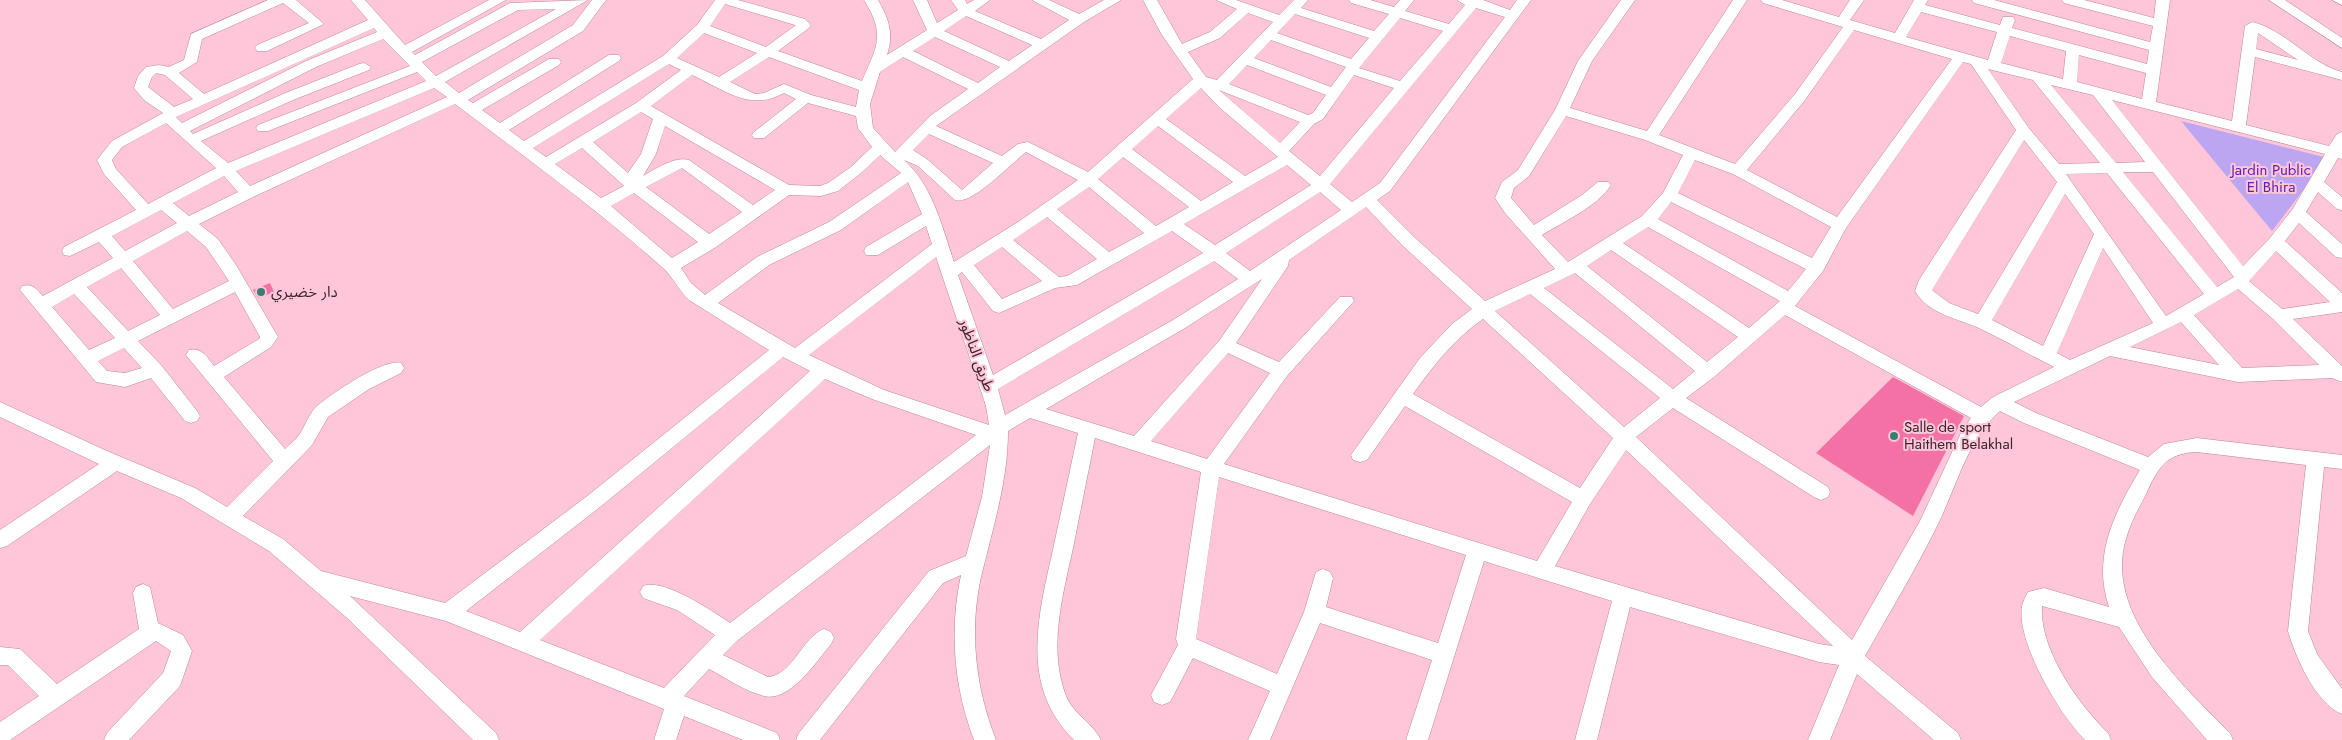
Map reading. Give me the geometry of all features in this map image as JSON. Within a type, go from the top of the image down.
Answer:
[{"type":"street","points":[[170,72],[190,62],[196,37],[200,34],[279,0]]},
{"type":"street","points":[[262,48],[316,24],[316,22],[288,0]]},
{"type":"street","points":[[358,0],[380,27],[435,82],[456,100],[600,205],[671,266],[690,292],[705,303],[788,352],[864,388],[996,430]]},
{"type":"street","points":[[41,305],[188,223],[248,193],[456,100],[578,28],[599,0]]},
{"type":"street","points":[[524,148],[668,59],[702,28],[723,0],[804,24],[803,27],[768,52],[720,83]]},
{"type":"street","points":[[668,59],[753,98],[767,97],[784,88],[806,98],[862,113],[867,88],[886,32],[882,18],[871,0]]},
{"type":"street","points":[[920,0],[934,31],[1010,67]]},
{"type":"street","points":[[875,69],[934,31],[962,5],[983,0]]},
{"type":"street","points":[[1040,0],[1079,20]]},
{"type":"street","points":[[1114,0],[1079,20],[926,126],[900,155],[923,163],[960,196],[968,193],[1003,162],[1025,146],[1089,179],[1156,233]]},
{"type":"street","points":[[1150,0],[1169,35],[1201,80],[1224,104],[1352,211]]},
{"type":"street","points":[[1223,0],[1246,8],[1291,10],[1378,37]]},
{"type":"street","points":[[1356,0],[1451,29]]},
{"type":"street","points":[[964,264],[998,306],[1054,282],[1071,281],[1174,224],[1243,182],[1284,154],[1310,121],[1318,116],[1353,68],[1408,0]]},
{"type":"street","points":[[665,740],[672,701],[706,657],[731,634],[996,430],[1179,324],[1352,211],[1385,186],[1524,0]]},
{"type":"street","points":[[1628,0],[1585,61],[1562,110],[1524,173],[1505,190],[1504,198],[1507,204],[1533,233],[1570,268],[1708,372]]},
{"type":"street","points":[[1650,137],[1740,0]]},
{"type":"street","points":[[1768,0],[1993,66],[2338,152],[2298,213],[2276,242],[2241,278],[2215,296],[2163,325],[1999,402],[1982,416],[1970,433],[1928,525],[1853,658],[1819,740]]},
{"type":"street","points":[[1738,172],[1800,97],[1846,23],[1857,0]]},
{"type":"street","points":[[1979,0],[2012,4],[2156,48]]},
{"type":"street","points":[[2069,0],[2161,24]]},
{"type":"street","points":[[2148,105],[2163,0]]},
{"type":"street","points":[[2276,0],[2342,44]]},
{"type":"street","points":[[988,386],[1213,254],[1321,186],[1451,29],[1471,1],[1513,15]]},
{"type":"street","points":[[264,128],[412,59],[505,2],[577,2]]},
{"type":"street","points":[[70,251],[226,169],[339,124],[435,82],[577,2]]},
{"type":"street","points":[[1899,38],[1920,3],[2006,30],[2152,70]]},
{"type":"street","points":[[1993,66],[2006,30],[2012,4]]},
{"type":"street","points":[[962,5],[1043,45]]},
{"type":"street","points":[[1180,50],[1216,36],[1246,8]]},
{"type":"street","points":[[1218,85],[1291,10]]},
{"type":"street","points":[[2238,128],[2250,28],[2256,26],[2322,70]]},
{"type":"street","points":[[146,211],[108,170],[104,160],[117,144],[170,114],[202,99],[380,27]]},
{"type":"street","points":[[180,130],[380,27]]},
{"type":"street","points":[[702,28],[867,88]]},
{"type":"street","points":[[1268,34],[1404,86]]},
{"type":"street","points":[[2070,85],[2073,48]]},
{"type":"street","points":[[902,51],[979,89]]},
{"type":"street","points":[[2248,52],[2342,76]]},
{"type":"street","points":[[499,130],[614,58]]},
{"type":"street","points":[[1968,59],[2055,169],[2102,234],[2163,325]]},
{"type":"street","points":[[1543,569],[1582,499],[1624,437],[1708,372],[1788,304],[1817,267],[1840,225],[1968,59]]},
{"type":"street","points":[[1244,60],[1334,93]]},
{"type":"street","points":[[472,110],[554,62]]},
{"type":"street","points":[[202,99],[170,72],[159,67],[153,68],[143,80],[142,88],[149,97],[170,114],[180,130],[226,169],[248,193]]},
{"type":"street","points":[[191,140],[288,97],[364,67]]},
{"type":"street","points":[[545,164],[641,106],[691,70]]},
{"type":"street","points":[[2038,77],[2215,296]]},
{"type":"street","points":[[1201,80],[1310,121]]},
{"type":"street","points":[[949,273],[1004,240],[1089,179],[1201,80]]},
{"type":"street","points":[[563,90],[594,105]]},
{"type":"street","points":[[2098,92],[2158,167],[2241,278],[2339,374]]},
{"type":"street","points":[[759,135],[806,98]]},
{"type":"street","points":[[386,104],[403,124]]},
{"type":"street","points":[[641,106],[786,190],[820,191],[833,187],[856,170],[881,146]]},
{"type":"street","points":[[1562,110],[1650,137],[1738,172],[1840,225]]},
{"type":"street","name":"طريق الناظور","points":[[862,113],[865,127],[881,146],[900,155],[925,201],[988,386],[1000,456],[996,480],[968,588],[966,655],[970,690],[985,740]]},
{"type":"street","points":[[631,184],[642,168],[660,118]]},
{"type":"street","points":[[1156,118],[1243,182]]},
{"type":"street","points":[[339,124],[355,146]]},
{"type":"street","points":[[926,126],[1003,162]]},
{"type":"street","points":[[2023,130],[1925,284],[1924,291],[1928,298],[1939,305],[1982,322],[2070,368]]},
{"type":"street","points":[[584,142],[631,184],[710,243]]},
{"type":"street","points":[[286,145],[302,169]]},
{"type":"street","points":[[1123,149],[1200,208]]},
{"type":"street","points":[[1360,454],[1401,396],[1446,340],[1467,320],[1484,309],[1533,288],[1570,268],[1648,220],[1669,194],[1691,153]]},
{"type":"street","points":[[600,205],[631,184],[676,164],[686,164],[752,212]]},
{"type":"street","points":[[2055,169],[2158,167]]},
{"type":"street","points":[[705,303],[740,280],[768,258],[835,226],[910,174]]},
{"type":"street","points":[[2316,183],[2342,205]]},
{"type":"street","points":[[1982,322],[2064,184]]},
{"type":"street","points":[[1533,233],[1587,199],[1603,185]]},
{"type":"street","points":[[671,266],[710,243],[786,190]]},
{"type":"street","points":[[1669,194],[1817,267]]},
{"type":"street","points":[[1368,200],[1408,241],[1624,437],[1842,640],[1853,658],[1950,740]]},
{"type":"street","points":[[162,202],[212,243],[268,334],[268,339],[213,375]]},
{"type":"street","points":[[1047,209],[1109,261]]},
{"type":"street","points":[[2298,213],[2342,253]]},
{"type":"street","points":[[872,251],[929,217]]},
{"type":"street","points":[[1648,220],[1788,304],[1982,416]]},
{"type":"street","points":[[1174,224],[1250,279]]},
{"type":"street","points":[[2047,356],[2102,234]]},
{"type":"street","points":[[102,235],[171,317]]},
{"type":"street","points":[[1004,240],[1054,282]]},
{"type":"street","points":[[2276,242],[2342,304]]},
{"type":"street","points":[[1612,243],[1750,337]]},
{"type":"street","points":[[448,613],[788,352],[856,312],[882,289],[939,246]]},
{"type":"street","points":[[1137,445],[1225,345],[1288,253]]},
{"type":"street","points":[[87,359],[237,284]]},
{"type":"street","points":[[76,286],[155,370],[191,416]]},
{"type":"street","points":[[1533,288],[1672,398],[1821,492]]},
{"type":"street","points":[[28,290],[102,377],[108,380],[125,380],[155,370]]},
{"type":"street","points":[[1162,695],[1189,646],[1186,633],[1211,467],[1281,371],[1346,301]]},
{"type":"street","points":[[2279,315],[2342,304]]},
{"type":"street","points":[[2183,313],[2238,375]]},
{"type":"street","points":[[1225,345],[1281,371]]},
{"type":"street","points":[[2110,350],[2238,375],[2339,374]]},
{"type":"street","points":[[196,355],[285,462]]},
{"type":"street","points":[[229,517],[306,440],[318,415],[328,406],[363,384],[395,368]]},
{"type":"street","points":[[524,641],[823,370]]},
{"type":"street","points":[[1401,396],[1582,499]]},
{"type":"street","points":[[1999,402],[2030,418],[2152,467]]},
{"type":"street","points":[[0,409],[188,493],[276,546],[352,611],[486,740]]},
{"type":"street","points":[[1030,410],[1088,430],[1543,569],[1623,596],[1819,653],[1853,658]]},
{"type":"street","points":[[1088,430],[1050,609],[1047,639],[1049,665],[1062,708],[1090,740]]},
{"type":"street","points":[[2222,740],[2168,681],[2124,620],[2114,591],[2113,550],[2131,505],[2152,467],[2163,453],[2185,445],[2248,450],[2342,462]]},
{"type":"street","points":[[2316,459],[2298,631],[2304,652],[2342,704]]},
{"type":"street","points":[[5,531],[116,462]]},
{"type":"street","points":[[1417,740],[1478,550]]},
{"type":"street","points":[[807,740],[936,577],[974,561]]},
{"type":"street","points":[[315,578],[448,613],[524,641],[769,740]]},
{"type":"street","points":[[1259,740],[1314,612],[1323,578]]},
{"type":"street","points":[[352,611],[372,592]]},
{"type":"street","points":[[650,592],[684,604],[731,634]]},
{"type":"street","points":[[115,740],[172,679],[181,660],[182,651],[179,643],[167,634],[149,628],[143,593]]},
{"type":"street","points":[[1586,740],[1623,596]]},
{"type":"street","points":[[2100,740],[2072,709],[2049,671],[2031,616],[2033,603],[2035,598],[2044,598],[2124,620]]},
{"type":"street","points":[[1314,612],[1445,655]]},
{"type":"street","points":[[4,734],[154,631]]},
{"type":"street","points":[[706,657],[766,686],[774,687],[787,679],[824,638]]},
{"type":"street","points":[[1189,646],[1282,686]]},
{"type":"street","points":[[0,656],[13,656],[56,698]]},
{"type":"green space","name":"Jardin Public El Bhira","points":[[2181,121],[2328,158],[2272,231]]},
{"type":"building","name":"دار خضيري","points":[[270,283],[274,292],[258,298],[253,290]]},
{"type":"building","name":"Salle de sport Haithem Belakhal","points":[[1893,377],[1964,416],[1913,516],[1816,453]]},
{"type":"place","name":"دار خضيري","points":[[261,292]]},
{"type":"place","name":"Salle de sport Haithem Belakhal","points":[[1894,436]]}]
